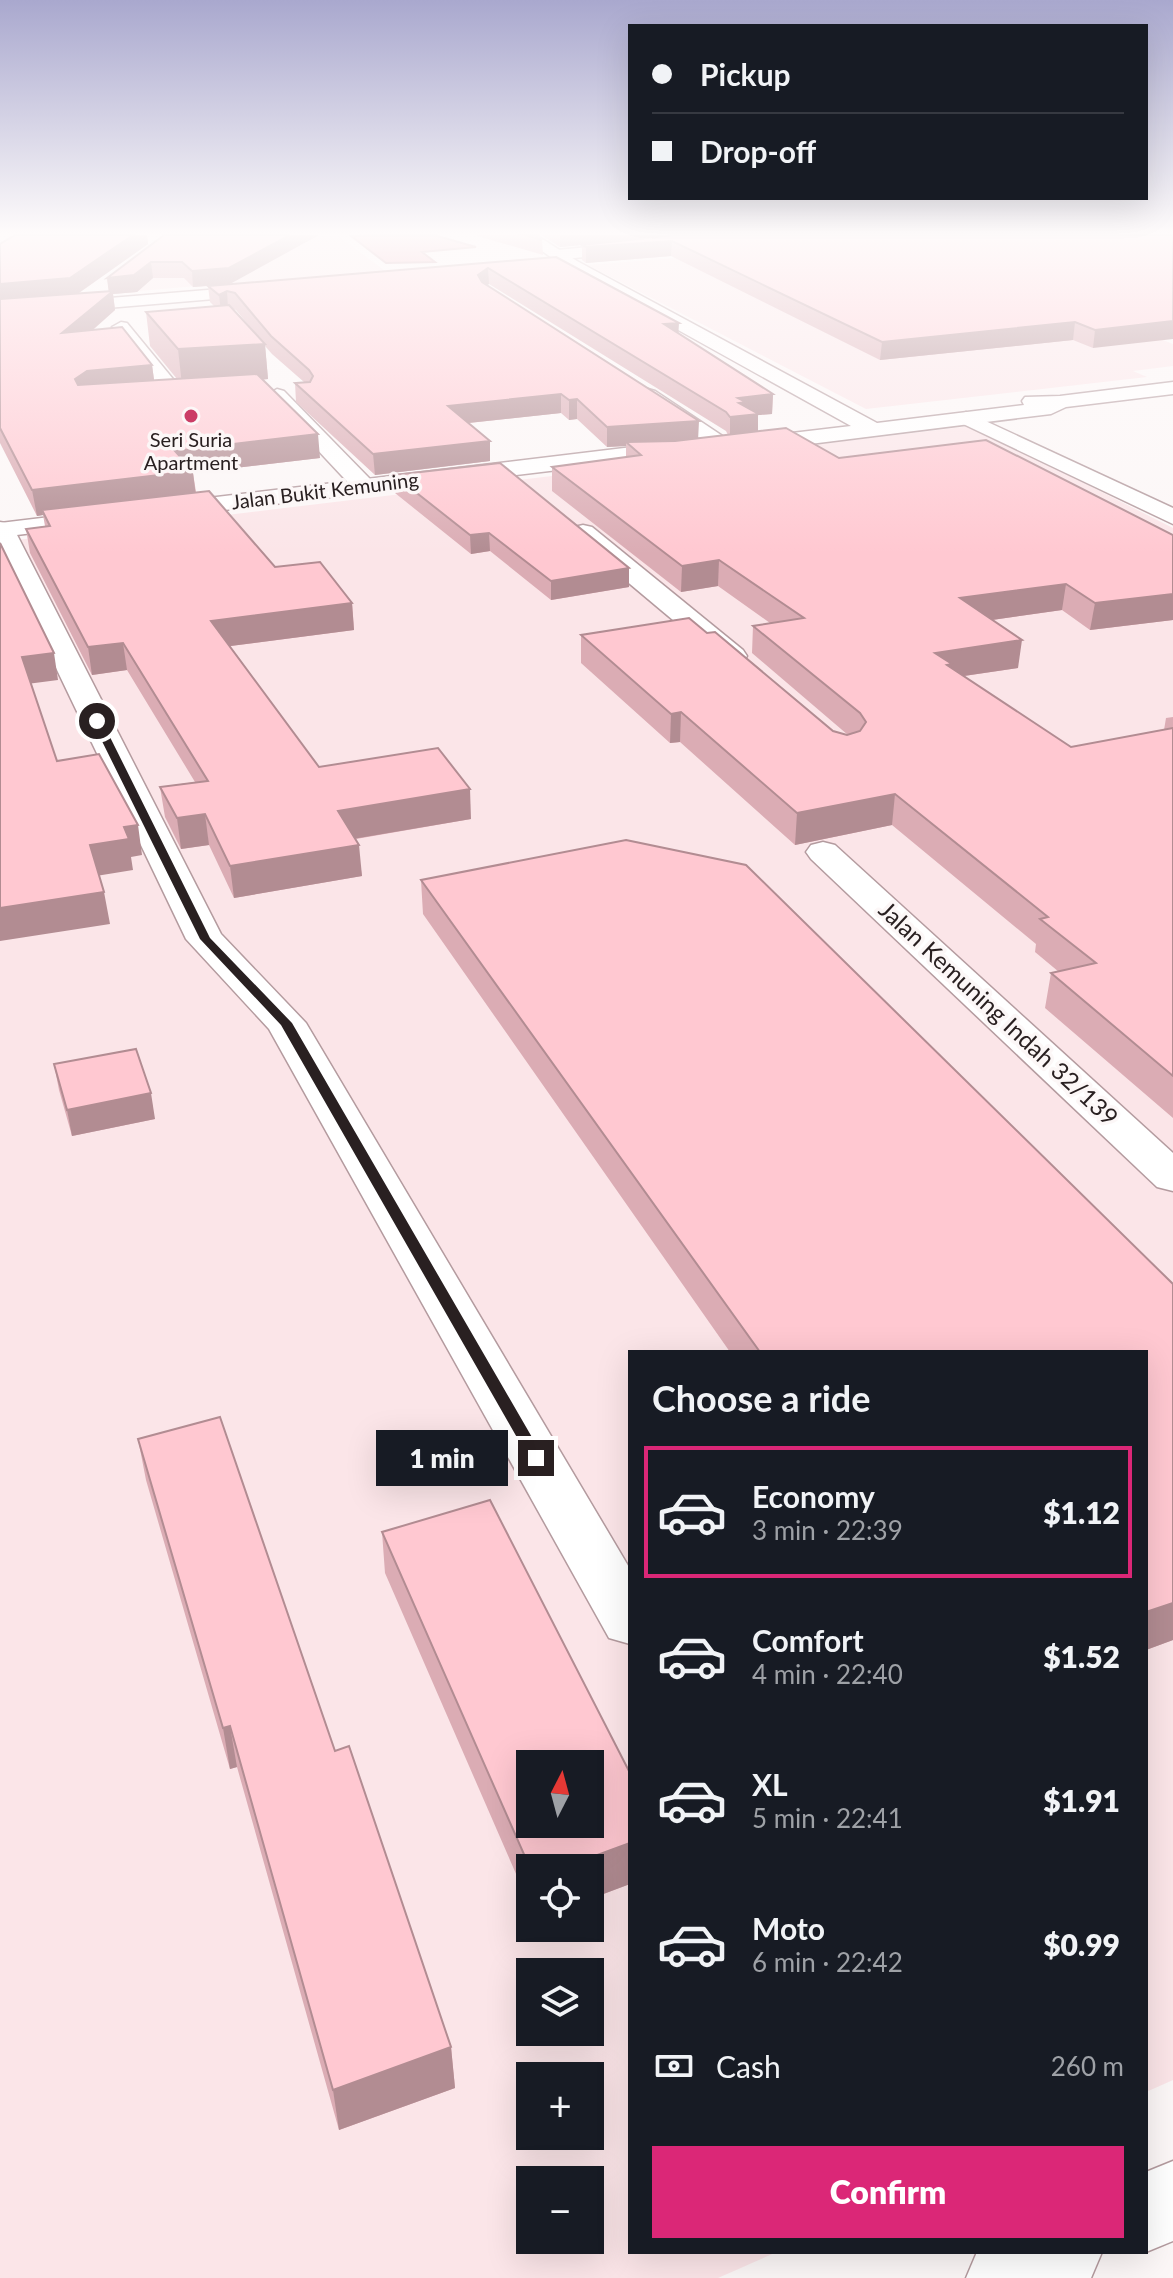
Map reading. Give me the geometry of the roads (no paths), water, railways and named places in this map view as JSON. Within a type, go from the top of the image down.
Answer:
[{"type":"street","points":[[133,341],[175,394]]},
{"type":"street","points":[[713,341],[867,426]]},
{"type":"street","points":[[274,370],[330,420]]},
{"type":"street","points":[[258,386],[269,387],[364,486]]},
{"type":"street","points":[[636,387],[716,439]]},
{"type":"street","name":"Jalan Bukit Kemuning","points":[[1,530],[364,486],[391,474],[506,469],[649,452],[674,454],[1030,401],[1060,402],[1173,388]]},
{"type":"street","points":[[147,397],[203,391]]},
{"type":"street","name":"Jalan Bukit Kemuning","points":[[649,452],[663,446],[716,439],[1051,408],[1060,402]]},
{"type":"street","points":[[966,418],[1173,517]]},
{"type":"street","points":[[506,469],[530,489]]},
{"type":"street","points":[[567,518],[748,669]]},
{"type":"street","points":[[1,530],[205,939],[286,1023],[628,1618]]},
{"type":"street","name":"Jalan Kemuning Indah 32/139","points":[[823,852],[1173,1177]]},
{"type":"street","points":[[1148,2212],[1173,2200]]},
{"type":"street","points":[[1006,2278],[1058,2254]]},
{"type":"place","name":"Seri Suria Apartment","points":[[191,416]]}]
